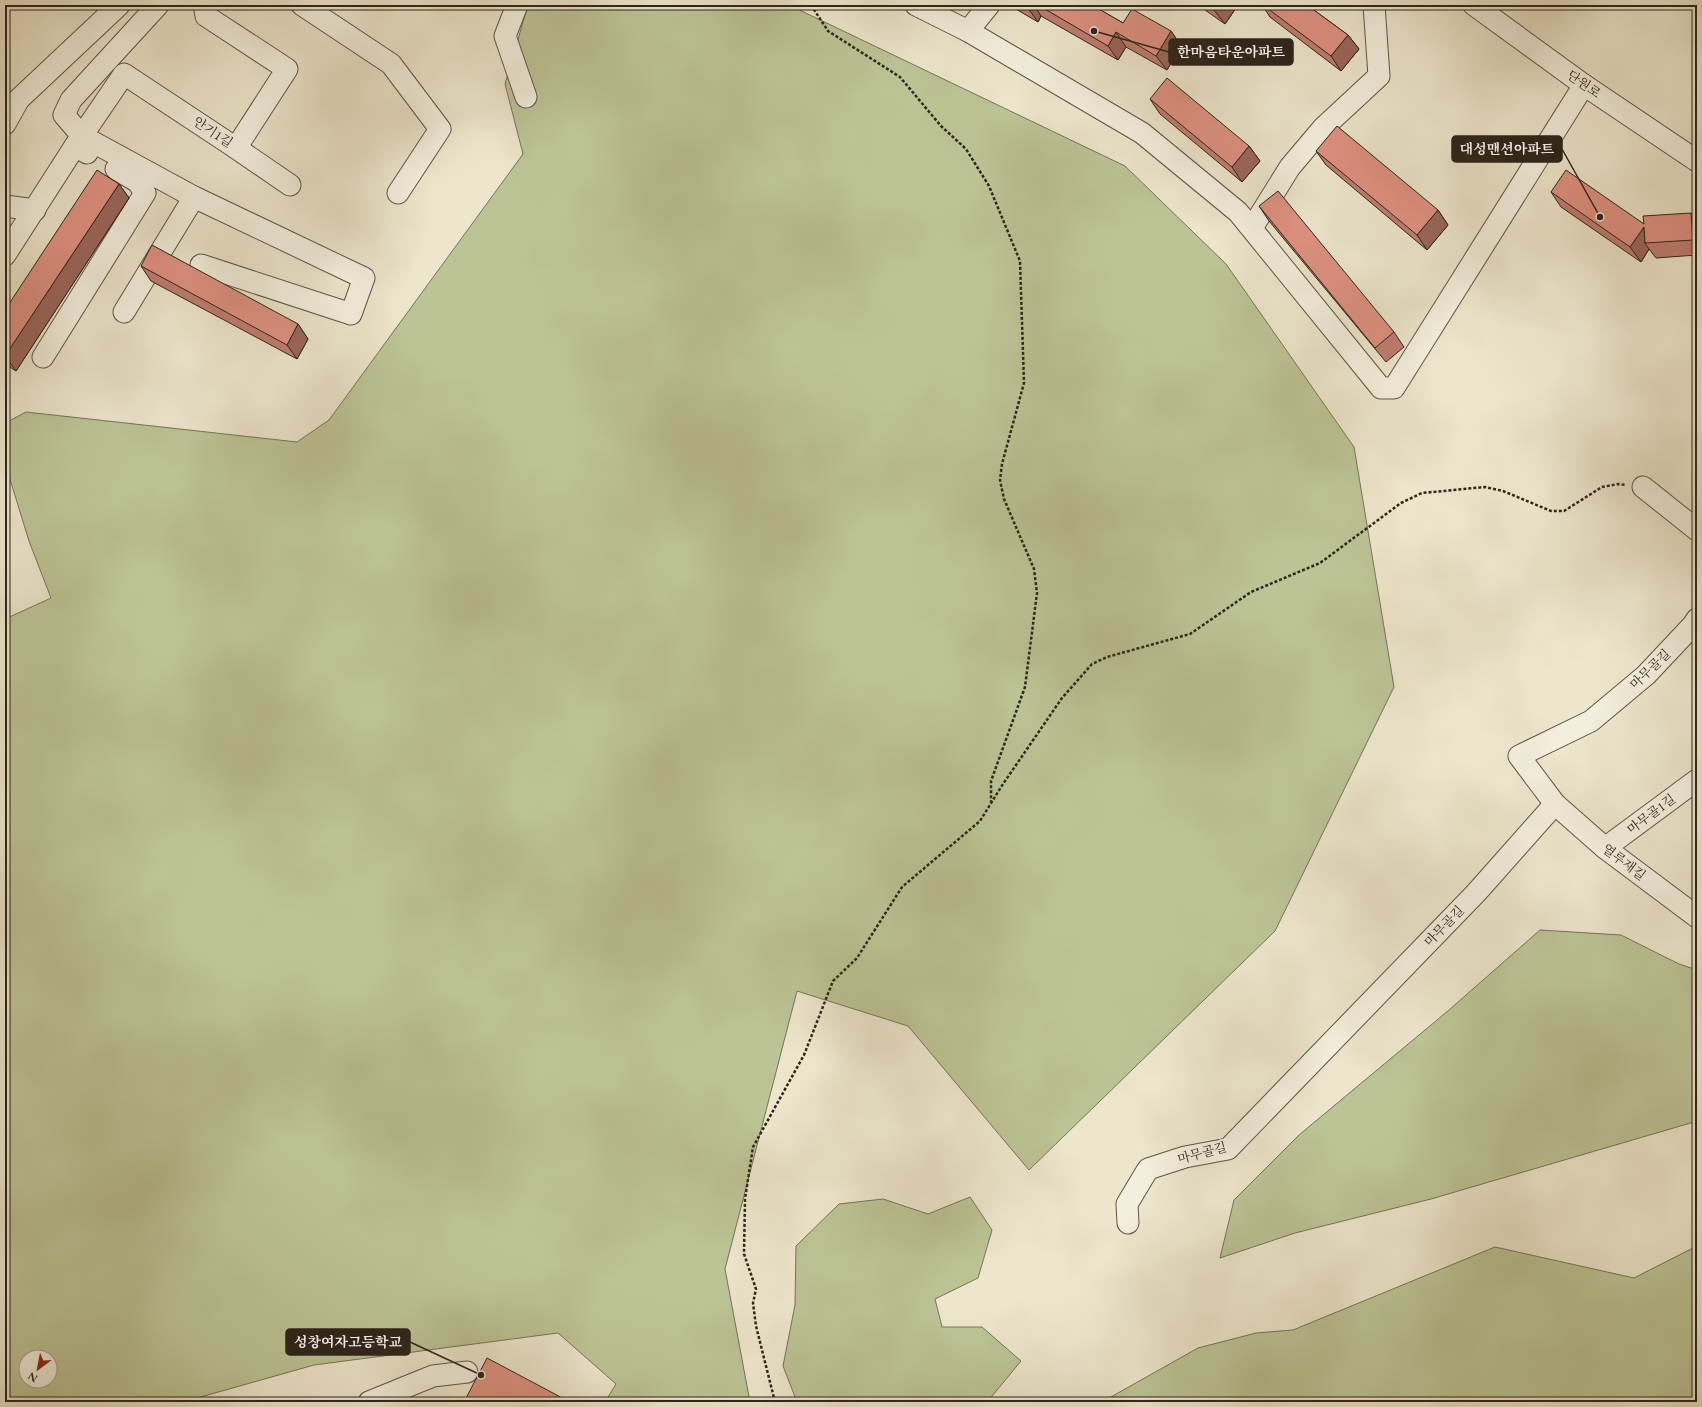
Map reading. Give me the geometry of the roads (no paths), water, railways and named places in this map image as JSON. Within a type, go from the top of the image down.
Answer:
[{"type":"street","points":[[5,124],[12,95],[119,5]]},
{"type":"street","points":[[43,357],[145,193],[138,182],[79,141],[64,115],[71,100],[158,5]]},
{"type":"street","name":"안기1길","points":[[79,141],[124,74],[236,148],[287,69],[206,16],[204,5]]},
{"type":"street","points":[[302,5],[391,64],[440,129],[398,193]]},
{"type":"street","points":[[517,5],[504,36],[526,97]]},
{"type":"street","points":[[916,5],[968,31],[1142,134],[1238,212],[1381,388],[1394,388],[1584,85]]},
{"type":"street","points":[[968,31],[989,5]]},
{"type":"street","points":[[1252,228],[1290,167],[1323,128],[1379,76],[1374,5]]},
{"type":"street","name":"단원로","points":[[1474,5],[1584,85],[1697,161]]},
{"type":"street","points":[[79,141],[364,278],[352,314],[201,265]]},
{"type":"street","points":[[5,255],[36,210],[79,141]]},
{"type":"street","points":[[236,148],[290,185]]},
{"type":"street","points":[[124,312],[194,197]]},
{"type":"street","points":[[5,206],[36,210]]},
{"type":"street","points":[[1643,487],[1697,530]]},
{"type":"street","name":"마무골길","points":[[1128,1223],[1127,1204],[1148,1169],[1185,1156],[1228,1149],[1476,893],[1555,804],[1519,756],[1591,721],[1646,675],[1697,619]]},
{"type":"street","name":"마무골1길","points":[[1605,848],[1697,780]]},
{"type":"street","name":"열루재길","points":[[1555,804],[1605,848],[1697,917]]},
{"type":"street","points":[[369,1402],[433,1376],[467,1372]]},
{"type":"place","name":"한마음타운아파트","points":[[1094,31]]},
{"type":"place","name":"대성맨션아파트","points":[[1600,217]]},
{"type":"place","name":"성창여자고등학교","points":[[481,1375]]}]
